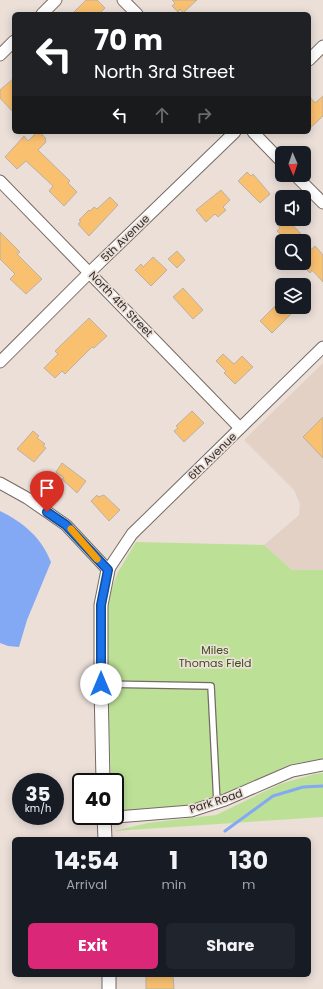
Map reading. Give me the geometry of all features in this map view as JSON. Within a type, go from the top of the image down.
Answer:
[{"type":"street","points":[[44,12],[56,0]]},
{"type":"street","points":[[123,0],[135,12]]},
{"type":"street","points":[[0,55],[12,43]]},
{"type":"street","points":[[311,58],[323,46]]},
{"type":"street","name":"5th Avenue","points":[[0,362],[90,272],[233,134]]},
{"type":"street","points":[[254,134],[275,155]]},
{"type":"street","name":"North 4th Street","points":[[0,181],[240,428]]},
{"type":"street","points":[[302,182],[323,203]]},
{"type":"street","name":"6th Avenue","points":[[108,570],[132,534],[323,347]]},
{"type":"street","points":[[0,483],[27,498],[66,525],[108,570],[101,605],[103,773]]},
{"type":"street","name":"Park Road","points":[[124,816],[191,811],[217,803],[292,771],[323,765]]},
{"type":"street","points":[[104,825],[105,837]]},
{"type":"street","points":[[109,977],[109,989]]},
{"type":"lane","points":[[101,684],[211,686],[217,803]]},
{"type":"shaded area","points":[[323,363],[323,570],[292,570],[264,545],[299,515],[300,504],[294,490],[244,440]]},
{"type":"green space","name":"Miles Thomas Field","points":[[136,542],[264,545],[292,570],[323,570],[323,759],[291,764],[209,801],[190,805],[124,810],[124,773],[111,773],[106,630],[108,598],[118,572]]},
{"type":"green space","points":[[323,773],[323,817],[114,831],[148,823],[216,815],[280,784]]},
{"type":"water","points":[[0,511],[24,526],[37,538],[51,562],[27,620],[19,647],[8,646],[0,643]]},
{"type":"building","points":[[86,0],[97,0],[105,8],[101,12],[74,12]]},
{"type":"building","points":[[172,0],[197,0],[184,12],[180,9],[178,12],[172,6],[175,3]]},
{"type":"building","points":[[12,80],[12,111],[0,98],[0,90]]},
{"type":"building","points":[[323,96],[323,116],[311,127],[311,98],[315,103]]},
{"type":"building","points":[[35,134],[42,134],[46,139],[46,142],[38,150],[70,181],[68,183],[77,192],[64,206],[49,191],[53,186],[26,161],[17,169],[5,157],[24,136],[28,141]]},
{"type":"building","points":[[247,172],[251,176],[253,174],[270,194],[260,203],[238,181]]},
{"type":"building","points":[[221,190],[230,200],[223,207],[226,210],[218,217],[215,214],[206,222],[196,210]]},
{"type":"building","points":[[110,197],[118,205],[89,236],[78,224],[81,221],[79,220],[89,210],[90,211],[94,207],[97,209]]},
{"type":"building","points":[[278,226],[294,226],[301,234],[280,234],[277,231],[280,228]]},
{"type":"building","points":[[0,232],[20,252],[17,254],[42,279],[26,294],[10,279],[15,274],[0,259]]},
{"type":"building","points":[[315,246],[323,255],[323,282],[312,270],[310,273],[307,270],[311,270],[311,250]]},
{"type":"building","points":[[177,251],[185,260],[177,268],[168,259]]},
{"type":"building","points":[[153,257],[167,270],[151,286],[135,270],[141,264],[143,267]]},
{"type":"building","points":[[183,288],[203,310],[193,319],[173,297]]},
{"type":"building","points":[[275,306],[275,314],[291,314],[272,333],[260,321]]},
{"type":"building","points":[[89,318],[107,336],[94,348],[92,347],[65,374],[62,371],[55,378],[44,368],[58,354],[55,351]]},
{"type":"building","points":[[223,354],[234,364],[242,356],[253,367],[235,384],[224,373],[226,371],[216,361]]},
{"type":"building","points":[[192,411],[204,423],[184,442],[174,431],[178,428],[176,426]]},
{"type":"building","points":[[323,417],[323,458],[303,437]]},
{"type":"building","points":[[33,431],[39,436],[37,438],[45,444],[43,446],[46,448],[34,462],[17,449]]},
{"type":"building","points":[[62,463],[86,481],[77,493],[62,479],[64,478],[56,472]]},
{"type":"building","points":[[97,495],[98,497],[104,495],[120,510],[109,521],[91,501]]},
{"type":"building","points":[[146,977],[173,977],[174,989],[146,989]]},
{"type":"waterway","points":[[225,831],[273,796],[303,787],[323,786]]},
{"type":"slow traffic","points":[[71,529],[97,559]]},
{"type":"route","points":[[47,512],[66,525],[108,570],[101,605],[101,684]]}]
